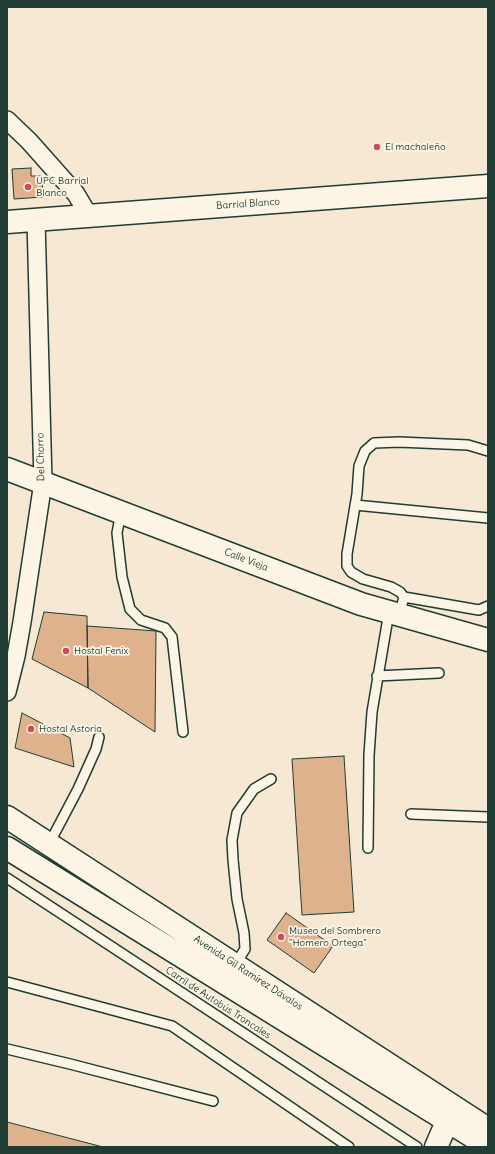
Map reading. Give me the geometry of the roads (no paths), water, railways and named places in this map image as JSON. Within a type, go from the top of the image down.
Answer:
[{"type":"main road","name":"Barrial Blanco","points":[[7,222],[488,186]]},
{"type":"main road","name":"Calle Vieja","points":[[7,470],[43,482],[361,604],[397,608],[488,640]]},
{"type":"main road","name":"Avenida Gil Ramírez Dávalos","points":[[7,817],[236,965],[488,1146]]},
{"type":"main road","name":"Avenida Gil Ramírez Dávalos","points":[[7,848],[458,1124],[488,1129]]},
{"type":"main road","points":[[436,1147],[458,1124]]},
{"type":"street","points":[[7,120],[29,141],[76,194],[89,216]]},
{"type":"street","name":"Del Chorro","points":[[7,692],[16,656],[22,622],[43,482],[36,220]]},
{"type":"lane","points":[[368,848],[368,755],[372,712],[378,676],[400,592],[391,587],[363,579],[351,572],[347,566],[347,554],[355,505],[359,466],[365,451],[374,444],[399,442],[468,445],[488,451]]},
{"type":"lane","points":[[355,505],[488,518]]},
{"type":"lane","points":[[121,512],[117,532],[122,577],[130,609],[141,620],[165,628],[172,637],[183,732]]},
{"type":"lane","points":[[397,608],[479,610],[488,606]]},
{"type":"lane","points":[[378,676],[439,673]]},
{"type":"lane","points":[[49,844],[78,789],[96,749],[99,737]]},
{"type":"lane","points":[[236,965],[245,949],[244,933],[237,898],[232,840],[237,814],[254,789],[271,779]]},
{"type":"lane","points":[[410,814],[488,817]]},
{"type":"lane","name":"Carril de Autobús Troncales","points":[[7,878],[417,1147]]},
{"type":"lane","points":[[7,982],[172,1026],[349,1147]]},
{"type":"lane","points":[[7,1049],[213,1102]]},
{"type":"place","name":"El machaleño","points":[[377,147]]},
{"type":"place","name":"UPC Barrial Blanco","points":[[28,187]]},
{"type":"place","name":"Hostal Fenix","points":[[66,651]]},
{"type":"place","name":"Hostal Astoria","points":[[31,729]]},
{"type":"place","name":"Museo del Sombrero \"Homero Ortega\"","points":[[281,937]]}]
